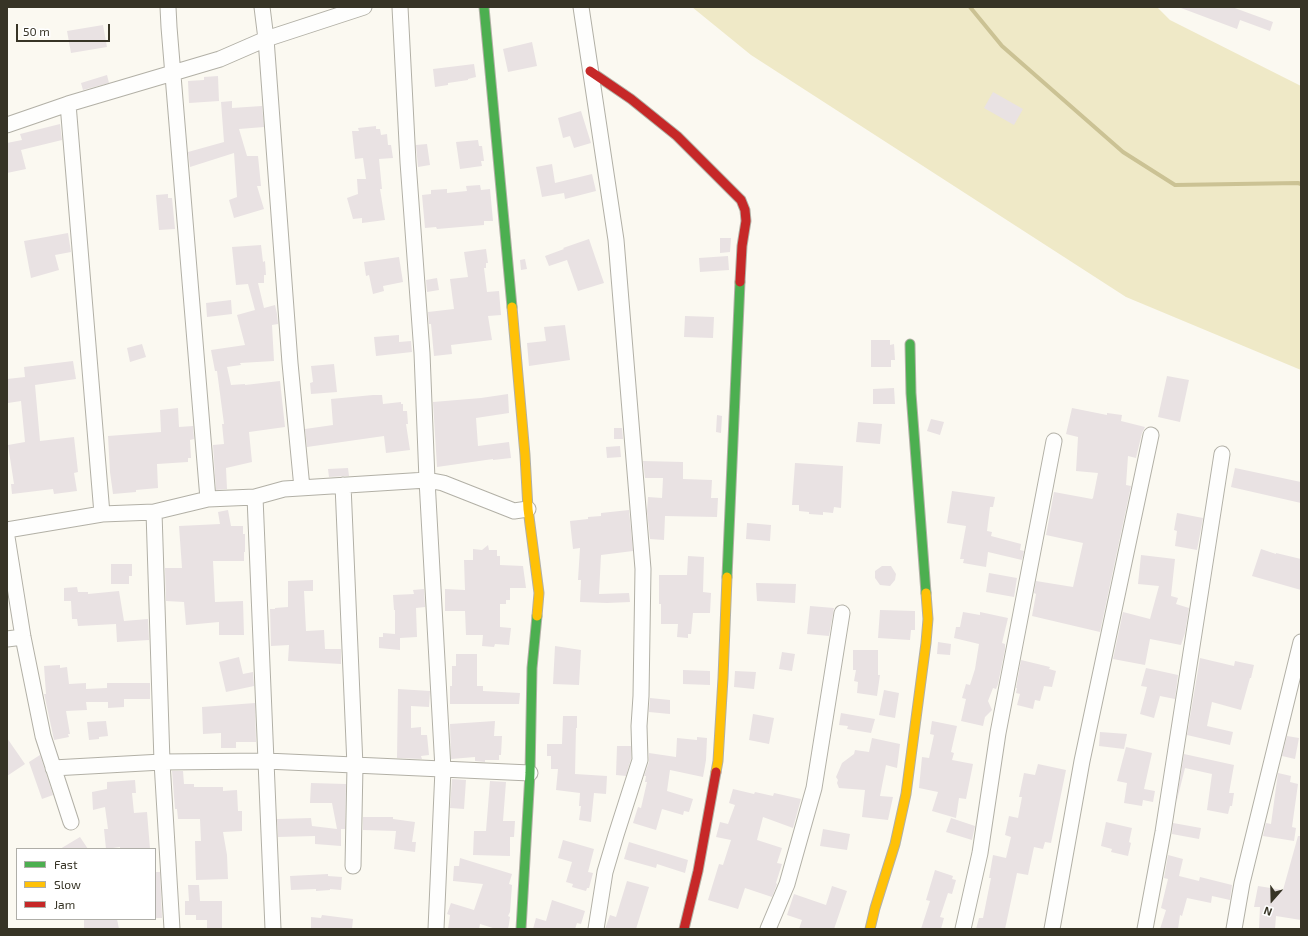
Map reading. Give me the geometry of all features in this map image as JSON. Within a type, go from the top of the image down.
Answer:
[{"type":"street","points":[[168,7],[208,499]]},
{"type":"street","points":[[262,7],[266,40],[290,363],[302,488]]},
{"type":"street","points":[[400,7],[408,162],[422,353],[427,480],[443,770],[436,929]]},
{"type":"street","points":[[484,7],[525,447],[528,509],[539,593],[532,668],[530,773],[521,929]]},
{"type":"street","points":[[581,7],[616,240],[643,569],[641,696],[639,726],[640,760],[605,872],[596,929]]},
{"type":"street","points":[[7,125],[68,104],[220,59],[266,40],[359,8]]},
{"type":"street","points":[[590,71],[631,99],[677,136],[741,200],[746,210],[746,221],[742,246],[718,761],[698,870],[684,929]]},
{"type":"street","points":[[68,104],[102,514]]},
{"type":"street","points":[[870,929],[895,844],[904,801],[913,742],[928,619],[911,393],[910,344]]},
{"type":"street","points":[[1052,929],[1082,761],[1151,435]]},
{"type":"street","points":[[963,929],[980,853],[998,733],[1054,441]]},
{"type":"street","points":[[1145,929],[1163,832],[1222,454]]},
{"type":"street","points":[[7,530],[102,514],[154,512],[208,499],[255,497],[284,489],[427,480],[443,483],[514,512],[528,509]]},
{"type":"street","points":[[343,485],[355,766],[353,866]]},
{"type":"street","points":[[255,497],[274,929]]},
{"type":"street","points":[[154,512],[162,762],[172,929]]},
{"type":"street","points":[[7,537],[43,736],[72,822]]},
{"type":"street","points":[[768,929],[787,884],[814,788],[842,613]]},
{"type":"street","points":[[7,639],[24,637]]},
{"type":"street","points":[[1234,929],[1242,883],[1301,642]]},
{"type":"street","points":[[53,768],[162,762],[266,761],[530,773]]},
{"type":"shaded area","points":[[692,7],[1157,7],[1170,20],[1301,86],[1301,370],[1126,297],[751,55]]},
{"type":"building","points":[[1181,7],[1232,7],[1273,22],[1270,31],[1240,20],[1237,29]]},
{"type":"building","points":[[103,25],[107,47],[71,53],[67,31]]},
{"type":"building","points":[[532,42],[537,66],[508,72],[503,49]]},
{"type":"building","points":[[474,64],[476,77],[435,87],[433,69]]},
{"type":"building","points":[[107,75],[109,83],[83,90],[81,83]]},
{"type":"building","points":[[218,76],[219,101],[189,103],[188,81],[204,80],[204,77]]},
{"type":"building","points":[[993,92],[1023,109],[1014,125],[984,108]]},
{"type":"building","points":[[232,101],[232,108],[262,106],[264,127],[239,129],[247,156],[258,156],[261,186],[257,186],[264,209],[234,218],[229,200],[237,197],[234,153],[190,167],[188,152],[224,142],[221,102]]},
{"type":"building","points":[[581,111],[591,143],[574,148],[570,136],[563,138],[558,118]]},
{"type":"building","points":[[60,124],[62,140],[21,150],[26,169],[7,173],[7,143],[22,140],[20,134]]},
{"type":"building","points":[[376,126],[376,129],[380,129],[381,135],[387,134],[388,145],[391,145],[393,158],[379,159],[382,189],[380,189],[385,220],[362,223],[362,218],[353,219],[347,198],[358,194],[357,179],[366,179],[363,158],[355,159],[352,131],[359,131],[358,128]]},
{"type":"building","points":[[478,140],[479,146],[482,146],[484,161],[481,161],[482,166],[460,169],[456,142]]},
{"type":"building","points":[[427,144],[430,165],[418,167],[416,145]]},
{"type":"building","points":[[552,164],[555,183],[592,174],[596,191],[565,199],[564,193],[542,197],[536,167]]},
{"type":"building","points":[[480,185],[481,190],[490,189],[493,221],[484,221],[484,225],[437,229],[436,227],[425,228],[422,195],[431,194],[431,190],[447,189],[447,193],[467,191],[466,186]]},
{"type":"building","points":[[168,194],[168,198],[172,198],[175,229],[159,230],[156,195]]},
{"type":"building","points":[[68,233],[71,252],[55,255],[59,270],[31,278],[24,241]]},
{"type":"building","points":[[720,238],[731,238],[730,252],[720,253]]},
{"type":"building","points":[[589,239],[604,283],[578,291],[567,260],[549,266],[545,256]]},
{"type":"building","points":[[261,245],[263,262],[265,261],[266,275],[264,275],[264,283],[258,283],[264,308],[275,305],[277,314],[278,324],[272,325],[274,361],[240,363],[241,365],[227,367],[231,385],[280,381],[285,427],[249,432],[252,462],[226,468],[227,489],[216,490],[213,445],[224,444],[222,424],[224,424],[217,371],[215,371],[211,350],[245,345],[237,315],[255,310],[248,284],[236,285],[232,247]]},
{"type":"building","points":[[486,249],[488,263],[486,263],[486,268],[484,268],[487,292],[499,291],[501,315],[488,316],[492,340],[451,345],[452,354],[434,356],[431,324],[429,324],[428,312],[454,309],[450,279],[468,277],[464,252]]},
{"type":"building","points":[[728,256],[729,270],[700,272],[699,258]]},
{"type":"building","points":[[399,257],[403,282],[383,286],[384,291],[373,294],[369,275],[366,276],[364,262]]},
{"type":"building","points":[[525,259],[527,269],[521,270],[520,260]]},
{"type":"building","points":[[437,278],[439,290],[427,292],[426,280]]},
{"type":"building","points":[[231,300],[232,314],[207,317],[206,303]]},
{"type":"building","points":[[685,316],[714,317],[713,338],[684,337]]},
{"type":"building","points":[[565,325],[570,360],[529,366],[527,343],[546,341],[544,327]]},
{"type":"building","points":[[399,335],[399,342],[411,341],[412,352],[376,356],[374,337]]},
{"type":"building","points":[[871,340],[890,340],[890,345],[894,344],[895,360],[891,360],[891,367],[871,367]]},
{"type":"building","points":[[142,344],[146,357],[130,362],[127,348]]},
{"type":"building","points":[[73,361],[76,379],[35,385],[40,441],[74,437],[78,472],[74,473],[77,491],[54,494],[53,489],[12,494],[11,484],[14,484],[8,445],[25,442],[21,401],[8,403],[7,379],[25,377],[24,367]]},
{"type":"building","points":[[334,364],[337,392],[311,394],[310,383],[313,382],[311,366]]},
{"type":"building","points":[[1167,376],[1189,380],[1180,422],[1158,417]]},
{"type":"building","points":[[894,388],[895,404],[873,404],[873,389]]},
{"type":"building","points":[[508,394],[509,413],[476,418],[478,446],[509,442],[511,458],[437,467],[433,402]]},
{"type":"building","points":[[382,395],[383,404],[401,402],[401,404],[403,404],[403,411],[407,411],[408,424],[406,424],[410,450],[386,453],[384,436],[307,447],[305,429],[333,425],[331,399]]},
{"type":"building","points":[[178,408],[179,427],[193,426],[194,439],[190,440],[191,458],[188,458],[188,462],[157,464],[158,488],[113,494],[108,436],[161,432],[160,410]]},
{"type":"building","points":[[1072,408],[1107,415],[1107,413],[1122,415],[1121,421],[1145,427],[1142,433],[1136,458],[1128,456],[1126,485],[1131,486],[1100,632],[1032,616],[1036,594],[1034,593],[1036,581],[1073,587],[1083,543],[1046,535],[1054,492],[1092,499],[1098,473],[1076,471],[1078,437],[1066,434]]},
{"type":"building","points":[[717,415],[722,416],[721,433],[716,432]]},
{"type":"building","points":[[931,419],[944,422],[940,435],[927,431]]},
{"type":"building","points":[[858,422],[882,424],[880,444],[856,442]]},
{"type":"building","points":[[614,428],[622,428],[623,439],[614,439]]},
{"type":"building","points":[[620,446],[621,457],[607,458],[606,447]]},
{"type":"building","points":[[643,461],[683,462],[683,479],[712,480],[711,498],[718,498],[717,517],[665,516],[664,540],[650,539],[647,511],[648,497],[662,498],[663,478],[645,478]]},
{"type":"building","points":[[795,463],[843,466],[841,508],[834,507],[833,513],[823,512],[823,515],[809,514],[809,512],[799,511],[799,505],[792,505]]},
{"type":"building","points":[[348,468],[349,476],[329,477],[328,469]]},
{"type":"building","points":[[1235,468],[1301,482],[1301,503],[1231,487]]},
{"type":"building","points":[[952,491],[995,497],[993,507],[990,507],[987,531],[992,532],[991,536],[1021,544],[1020,550],[1024,551],[1022,560],[988,552],[986,567],[963,563],[964,559],[960,559],[966,526],[947,523]]},
{"type":"building","points":[[228,510],[231,526],[243,526],[243,534],[245,534],[244,561],[213,561],[215,602],[243,601],[244,635],[219,635],[219,622],[186,625],[184,602],[166,601],[165,568],[182,568],[179,526],[220,524],[218,512]]},
{"type":"building","points":[[629,510],[633,551],[601,555],[599,594],[629,593],[630,602],[580,602],[581,580],[578,580],[580,548],[573,549],[570,521],[601,516],[601,513]]},
{"type":"building","points":[[1177,513],[1203,518],[1197,550],[1175,546],[1177,531],[1174,530]]},
{"type":"building","points":[[747,523],[771,525],[770,541],[746,539]]},
{"type":"building","points":[[488,545],[489,550],[497,550],[497,556],[500,556],[500,565],[523,566],[526,588],[510,588],[510,600],[506,600],[506,604],[500,604],[500,627],[511,628],[509,645],[495,644],[494,647],[482,646],[483,635],[466,635],[465,611],[445,611],[445,589],[465,590],[464,560],[473,560],[473,549],[482,550]]},
{"type":"building","points":[[1261,549],[1276,554],[1301,559],[1301,590],[1252,576]]},
{"type":"building","points":[[1141,555],[1175,559],[1171,596],[1178,598],[1176,604],[1189,608],[1185,633],[1181,645],[1150,639],[1145,665],[1113,659],[1123,612],[1150,619],[1159,586],[1138,584]]},
{"type":"building","points":[[688,556],[704,557],[703,592],[711,593],[710,613],[693,613],[691,634],[688,634],[688,638],[677,637],[678,624],[661,624],[659,575],[687,575]]},
{"type":"building","points":[[111,564],[132,564],[132,576],[129,576],[129,584],[111,584]]},
{"type":"building","points":[[882,566],[891,566],[896,574],[895,580],[890,586],[880,585],[875,578],[875,571]]},
{"type":"building","points":[[989,573],[1017,578],[1014,597],[986,592]]},
{"type":"building","points":[[313,580],[313,591],[304,591],[306,631],[324,630],[325,649],[341,649],[341,664],[288,661],[289,645],[271,646],[270,609],[288,607],[288,581]]},
{"type":"building","points":[[756,583],[796,584],[795,603],[757,601]]},
{"type":"building","points":[[77,587],[78,592],[88,592],[88,594],[119,591],[124,621],[148,619],[149,640],[117,642],[116,624],[78,626],[77,619],[72,619],[71,601],[64,601],[64,588]]},
{"type":"building","points":[[424,589],[425,607],[416,608],[417,637],[400,638],[400,650],[379,648],[379,637],[383,637],[383,633],[395,634],[395,610],[393,595],[414,594],[413,590]]},
{"type":"building","points":[[810,606],[834,608],[829,636],[807,634]]},
{"type":"building","points":[[880,610],[915,611],[915,630],[911,630],[910,640],[878,638]]},
{"type":"building","points":[[963,612],[980,615],[980,612],[1008,618],[1002,643],[1005,644],[1005,649],[998,684],[996,689],[993,688],[988,701],[992,710],[985,717],[983,726],[961,721],[966,699],[962,698],[966,684],[970,685],[975,669],[979,644],[954,638],[956,627],[960,627]]},
{"type":"building","points":[[938,642],[951,644],[950,655],[937,654]]},
{"type":"building","points":[[555,646],[581,650],[579,685],[553,684]]},
{"type":"building","points":[[853,650],[878,650],[878,675],[880,675],[877,696],[857,693],[858,682],[854,681],[856,670],[853,670]]},
{"type":"building","points":[[782,652],[795,654],[792,671],[779,669]]},
{"type":"building","points":[[456,654],[477,654],[477,686],[483,686],[483,691],[520,693],[519,704],[450,704],[452,666],[456,666]]},
{"type":"building","points":[[239,657],[243,674],[253,672],[254,686],[226,692],[219,662]]},
{"type":"building","points":[[1200,658],[1234,666],[1235,661],[1254,665],[1241,710],[1212,702],[1207,726],[1233,732],[1230,745],[1187,735]]},
{"type":"building","points":[[1021,660],[1050,667],[1049,669],[1056,671],[1052,687],[1044,686],[1040,701],[1035,700],[1033,709],[1017,705],[1020,694],[1016,693],[1016,688]]},
{"type":"building","points":[[60,665],[60,668],[67,667],[69,684],[86,683],[86,689],[107,688],[107,683],[150,683],[150,699],[124,699],[124,707],[108,708],[108,702],[86,702],[87,710],[66,711],[70,734],[68,734],[69,737],[54,740],[44,694],[46,694],[44,666]]},
{"type":"building","points":[[1146,668],[1178,675],[1175,699],[1160,696],[1154,718],[1140,714],[1147,687],[1141,686]]},
{"type":"building","points":[[683,670],[710,671],[710,685],[683,684]]},
{"type":"building","points":[[735,671],[756,672],[754,689],[734,687]]},
{"type":"building","points":[[398,689],[430,691],[429,707],[411,706],[411,728],[421,727],[421,735],[427,735],[429,755],[421,756],[422,759],[397,758]]},
{"type":"building","points":[[884,690],[899,693],[895,718],[879,715]]},
{"type":"building","points":[[650,698],[670,700],[670,714],[649,712]]},
{"type":"building","points":[[255,703],[256,742],[236,742],[236,748],[221,748],[221,733],[203,734],[202,707]]},
{"type":"building","points":[[841,713],[875,719],[871,733],[847,729],[848,726],[839,725]]},
{"type":"building","points":[[753,714],[774,718],[769,744],[749,740]]},
{"type":"building","points":[[563,716],[577,716],[575,774],[607,776],[606,794],[594,793],[591,822],[579,820],[581,806],[579,806],[580,793],[556,790],[558,769],[551,769],[551,756],[547,756],[547,744],[562,744]]},
{"type":"building","points":[[106,721],[108,736],[89,740],[87,722]]},
{"type":"building","points":[[495,721],[494,736],[502,736],[501,755],[499,755],[499,760],[485,760],[485,762],[475,761],[475,757],[451,759],[450,724]]},
{"type":"building","points":[[932,721],[957,726],[951,752],[954,753],[952,760],[973,764],[966,799],[959,798],[956,818],[932,811],[938,792],[919,788],[922,757],[929,758],[934,735],[930,734]]},
{"type":"building","points":[[1100,732],[1127,734],[1124,749],[1099,746]]},
{"type":"building","points":[[1287,736],[1299,738],[1295,759],[1282,756]]},
{"type":"building","points":[[697,737],[707,738],[706,760],[703,777],[670,770],[667,791],[693,799],[689,812],[684,811],[683,815],[662,809],[656,830],[633,823],[638,807],[641,808],[647,782],[645,782],[646,776],[644,776],[649,762],[649,753],[676,757],[677,738],[697,740]]},
{"type":"building","points":[[7,738],[25,764],[7,776]]},
{"type":"building","points":[[872,738],[900,744],[897,768],[886,765],[880,796],[893,797],[888,820],[862,817],[865,790],[839,788],[837,783],[838,780],[836,777],[842,763],[854,754],[855,750],[869,752]]},
{"type":"building","points":[[617,746],[631,746],[631,759],[626,776],[616,775]]},
{"type":"building","points":[[1126,747],[1152,753],[1144,789],[1155,791],[1153,802],[1143,800],[1142,806],[1124,803],[1127,783],[1117,781]]},
{"type":"building","points":[[1184,754],[1234,765],[1229,793],[1234,793],[1232,806],[1230,806],[1228,814],[1207,810],[1212,774],[1185,768],[1176,804]]},
{"type":"building","points":[[40,755],[53,795],[42,799],[29,762]]},
{"type":"building","points":[[1038,764],[1066,770],[1051,843],[1045,842],[1043,849],[1034,847],[1028,875],[1017,873],[1005,929],[976,929],[979,918],[983,918],[991,878],[989,878],[993,855],[1006,858],[1011,837],[1005,835],[1009,816],[1018,818],[1022,797],[1019,797],[1024,773],[1035,775]]},
{"type":"building","points":[[172,771],[183,771],[184,784],[194,784],[194,787],[223,787],[223,791],[237,790],[238,811],[242,811],[242,831],[223,832],[227,855],[228,879],[196,880],[195,841],[201,841],[200,819],[178,819],[177,809],[175,809]]},
{"type":"building","points":[[1278,773],[1291,776],[1290,782],[1298,784],[1292,827],[1296,828],[1294,841],[1263,836],[1266,823],[1271,824]]},
{"type":"building","points":[[452,779],[466,780],[464,809],[450,808]]},
{"type":"building","points":[[135,780],[136,793],[132,793],[134,813],[147,812],[150,848],[106,848],[104,829],[108,829],[105,807],[93,810],[92,792],[107,789],[107,782]]},
{"type":"building","points":[[490,781],[506,782],[503,821],[515,821],[514,837],[510,837],[510,856],[473,855],[474,831],[486,831]]},
{"type":"building","points":[[311,783],[346,784],[345,829],[341,829],[341,846],[315,844],[315,836],[278,837],[277,819],[311,818],[312,826],[337,829],[332,803],[310,803]]},
{"type":"building","points":[[733,789],[754,794],[755,792],[773,796],[774,793],[801,799],[793,828],[763,817],[757,840],[782,848],[777,863],[782,864],[776,883],[777,884],[772,897],[745,888],[738,909],[708,900],[719,864],[723,865],[731,840],[716,837],[720,822],[728,824],[735,805],[729,803]]},
{"type":"building","points":[[363,817],[393,817],[393,819],[415,822],[412,842],[416,842],[415,852],[394,849],[396,831],[363,830]]},
{"type":"building","points":[[951,818],[975,826],[972,840],[946,832]]},
{"type":"building","points":[[1106,822],[1132,828],[1128,856],[1111,852],[1112,849],[1101,846]]},
{"type":"building","points":[[1173,823],[1201,828],[1199,839],[1172,834]]},
{"type":"building","points":[[823,829],[850,834],[847,850],[820,846]]},
{"type":"building","points":[[1298,836],[1301,836],[1301,920],[1276,916],[1275,929],[1259,929],[1260,907],[1254,907],[1258,886],[1283,890]]},
{"type":"building","points":[[80,837],[87,848],[62,848]]},
{"type":"building","points":[[563,840],[594,849],[588,872],[593,873],[589,888],[587,888],[586,891],[572,887],[573,884],[566,882],[572,862],[558,858]]},
{"type":"building","points":[[629,842],[688,860],[685,873],[657,864],[656,868],[624,859]]},
{"type":"building","points":[[1168,855],[1183,859],[1179,876],[1199,881],[1200,877],[1232,885],[1230,900],[1212,896],[1211,903],[1187,898],[1182,916],[1180,915],[1178,929],[1160,929],[1166,910],[1161,908],[1168,879],[1164,878]]},
{"type":"building","points":[[460,858],[512,874],[509,884],[512,885],[508,929],[496,929],[480,924],[479,929],[448,929],[450,915],[447,914],[451,903],[474,910],[483,884],[453,881],[454,866],[459,866]]},
{"type":"building","points":[[935,870],[953,876],[952,879],[956,880],[952,894],[948,893],[940,917],[944,918],[941,929],[921,929],[930,901],[926,900]]},
{"type":"building","points":[[156,872],[160,872],[162,918],[156,918]]},
{"type":"building","points":[[328,874],[328,876],[342,877],[341,890],[291,890],[290,876]]},
{"type":"building","points":[[627,881],[649,887],[636,929],[605,929],[610,915],[616,917]]},
{"type":"building","points":[[188,885],[199,885],[200,901],[222,901],[222,929],[207,929],[207,920],[196,920],[196,915],[185,915],[185,901],[189,901]]},
{"type":"building","points":[[832,886],[847,891],[834,929],[799,929],[802,920],[787,915],[794,894],[826,905]]},
{"type":"building","points":[[552,900],[585,911],[581,924],[577,923],[575,929],[533,929],[536,918],[546,921]]},
{"type":"building","points":[[322,915],[353,919],[352,929],[311,929],[311,917],[321,918]]},
{"type":"building","points":[[84,920],[117,920],[119,929],[84,929]]},
{"type":"waterway","points":[[970,7],[1002,46],[1123,152],[1175,185],[1301,184]]},
{"type":"traffic: fast","points":[[484,7],[512,307]]},
{"type":"traffic: fast","points":[[727,577],[740,282]]},
{"type":"traffic: fast","points":[[910,344],[911,393],[926,593]]},
{"type":"traffic: fast","points":[[521,929],[530,773],[532,668],[537,616]]},
{"type":"traffic: slow","points":[[512,307],[525,455],[528,509],[539,593],[537,616]]},
{"type":"traffic: slow","points":[[716,772],[723,678],[727,577]]},
{"type":"traffic: slow","points":[[870,929],[895,844],[906,794],[926,643],[928,619],[926,593]]},
{"type":"traffic: jam","points":[[590,71],[631,99],[677,136],[741,200],[745,210],[746,221],[742,246],[740,282]]},
{"type":"traffic: jam","points":[[684,929],[698,871],[716,772]]}]
